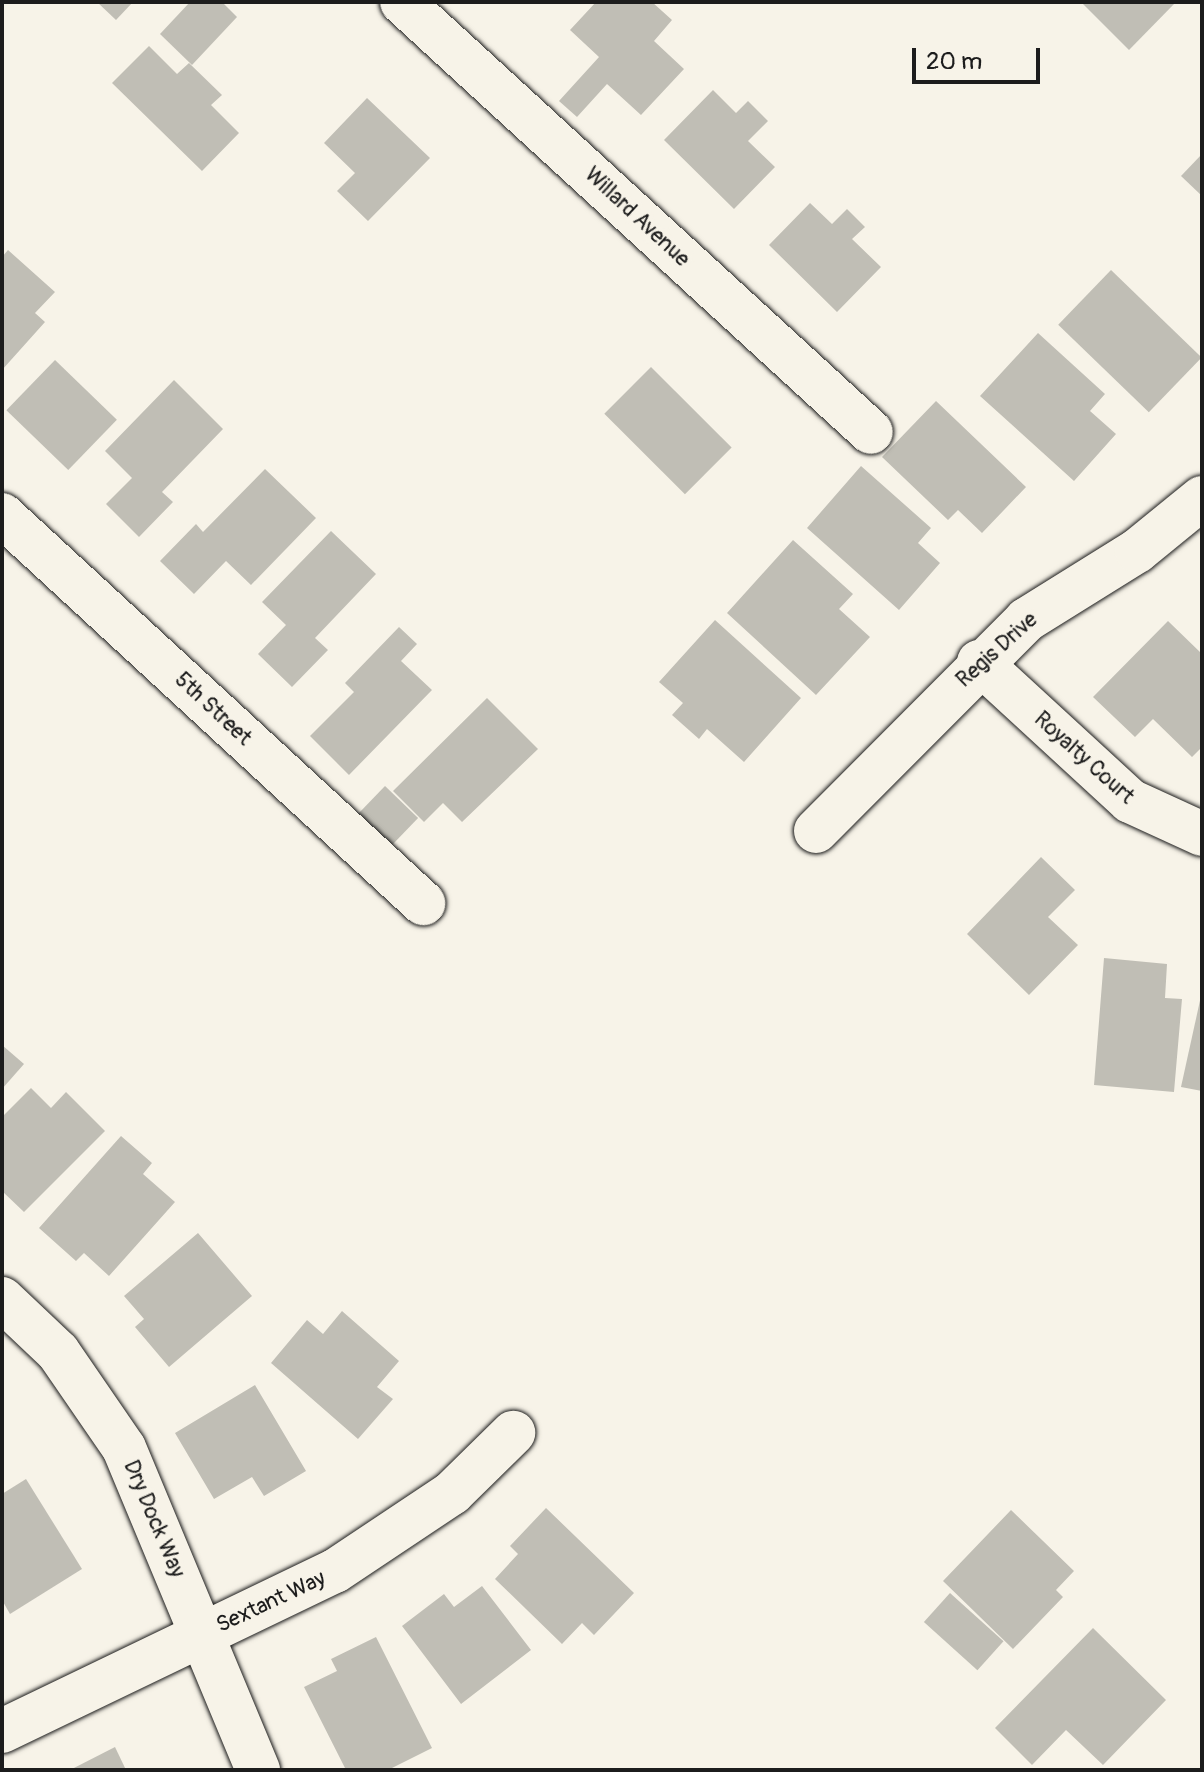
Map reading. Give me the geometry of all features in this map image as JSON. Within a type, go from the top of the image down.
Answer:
[{"type":"street","name":"Willard Avenue","points":[[402,2],[871,432]]},
{"type":"street","name":"Regis Drive","points":[[816,831],[979,662],[1026,620],[1137,551],[1202,498]]},
{"type":"street","name":"5th Street","points":[[2,515],[423,903]]},
{"type":"street","name":"Royalty Court","points":[[979,662],[1130,801],[1202,834]]},
{"type":"street","name":"Dry Dock Way","points":[[2,1299],[58,1352],[117,1436],[258,1770]]},
{"type":"street","name":"Sextant Way","points":[[2,1731],[202,1635],[396,1535],[513,1433]]},
{"type":"building","points":[[97,2],[133,2],[116,20]]},
{"type":"building","points":[[190,2],[222,2],[237,17],[192,65],[160,34]]},
{"type":"building","points":[[596,2],[652,2],[672,20],[654,41],[684,69],[641,115],[607,84],[577,117],[559,101],[599,57],[570,30]]},
{"type":"building","points":[[1081,2],[1176,2],[1129,50]]},
{"type":"building","points":[[149,46],[177,74],[189,63],[222,95],[211,105],[239,133],[202,171],[112,83]]},
{"type":"building","points":[[713,90],[736,113],[748,101],[768,121],[748,141],[775,167],[734,209],[664,140]]},
{"type":"building","points":[[367,98],[430,158],[368,221],[337,191],[355,173],[324,143]]},
{"type":"building","points":[[1202,154],[1202,196],[1181,176]]},
{"type":"building","points":[[810,203],[832,224],[847,209],[865,227],[852,239],[881,267],[837,312],[769,245]]},
{"type":"building","points":[[8,250],[55,292],[35,313],[45,322],[2,370],[2,257]]},
{"type":"building","points":[[1111,270],[1202,358],[1149,412],[1058,325]]},
{"type":"building","points":[[1038,333],[1105,394],[1090,411],[1116,434],[1074,481],[980,396]]},
{"type":"building","points":[[55,360],[117,420],[68,470],[6,410]]},
{"type":"building","points":[[651,367],[732,448],[685,494],[604,414]]},
{"type":"building","points":[[174,380],[223,429],[162,492],[173,502],[139,537],[106,504],[132,478],[105,451]]},
{"type":"building","points":[[936,401],[1026,487],[982,533],[958,510],[948,520],[882,457]]},
{"type":"building","points":[[861,466],[931,528],[918,543],[940,563],[899,610],[807,528]]},
{"type":"building","points":[[265,469],[316,518],[251,585],[226,561],[194,594],[160,561],[196,524],[203,532]]},
{"type":"building","points":[[331,531],[376,574],[315,638],[328,650],[292,687],[258,654],[286,625],[262,602]]},
{"type":"building","points":[[793,540],[853,594],[839,609],[870,637],[816,695],[727,613]]},
{"type":"building","points":[[715,620],[801,698],[744,762],[707,729],[699,739],[672,715],[683,703],[659,682]]},
{"type":"building","points":[[1168,621],[1202,654],[1202,747],[1192,757],[1153,719],[1135,737],[1093,697]]},
{"type":"building","points":[[399,627],[417,644],[401,661],[432,690],[349,775],[310,736],[354,692],[345,683]]},
{"type":"building","points":[[487,698],[538,749],[462,822],[443,803],[424,822],[393,791]]},
{"type":"building","points":[[385,786],[418,818],[383,855],[350,823]]},
{"type":"building","points":[[1041,857],[1075,890],[1048,917],[1078,945],[1029,995],[967,934]]},
{"type":"building","points":[[1104,958],[1167,964],[1165,998],[1182,999],[1174,1092],[1094,1085]]},
{"type":"building","points":[[1202,997],[1202,1091],[1181,1087]]},
{"type":"building","points":[[2,1045],[24,1064],[2,1089]]},
{"type":"building","points":[[31,1088],[51,1108],[66,1092],[105,1131],[24,1212],[2,1191],[2,1117]]},
{"type":"building","points":[[121,1136],[152,1163],[143,1174],[175,1202],[109,1276],[84,1253],[76,1261],[39,1228]]},
{"type":"building","points":[[198,1233],[252,1296],[169,1367],[135,1327],[144,1319],[124,1296]]},
{"type":"building","points":[[342,1311],[399,1361],[377,1387],[393,1399],[358,1439],[271,1363],[307,1320],[323,1334]]},
{"type":"building","points":[[255,1385],[306,1471],[264,1496],[252,1477],[214,1499],[175,1433]]},
{"type":"building","points":[[26,1479],[82,1569],[10,1614],[2,1600],[2,1494]]},
{"type":"building","points":[[546,1508],[634,1593],[594,1635],[582,1623],[562,1644],[495,1579],[518,1554],[510,1546]]},
{"type":"building","points":[[1011,1510],[1074,1571],[1056,1590],[1063,1597],[1013,1649],[943,1581]]},
{"type":"building","points":[[482,1586],[531,1650],[461,1704],[402,1626],[444,1594],[454,1607]]},
{"type":"building","points":[[950,1593],[1004,1641],[977,1670],[924,1622]]},
{"type":"building","points":[[1093,1628],[1166,1700],[1103,1765],[1066,1730],[1032,1765],[995,1728]]},
{"type":"building","points":[[376,1637],[432,1748],[388,1770],[346,1770],[304,1687],[337,1671],[331,1659]]},
{"type":"building","points":[[115,1747],[126,1770],[70,1770]]}]
